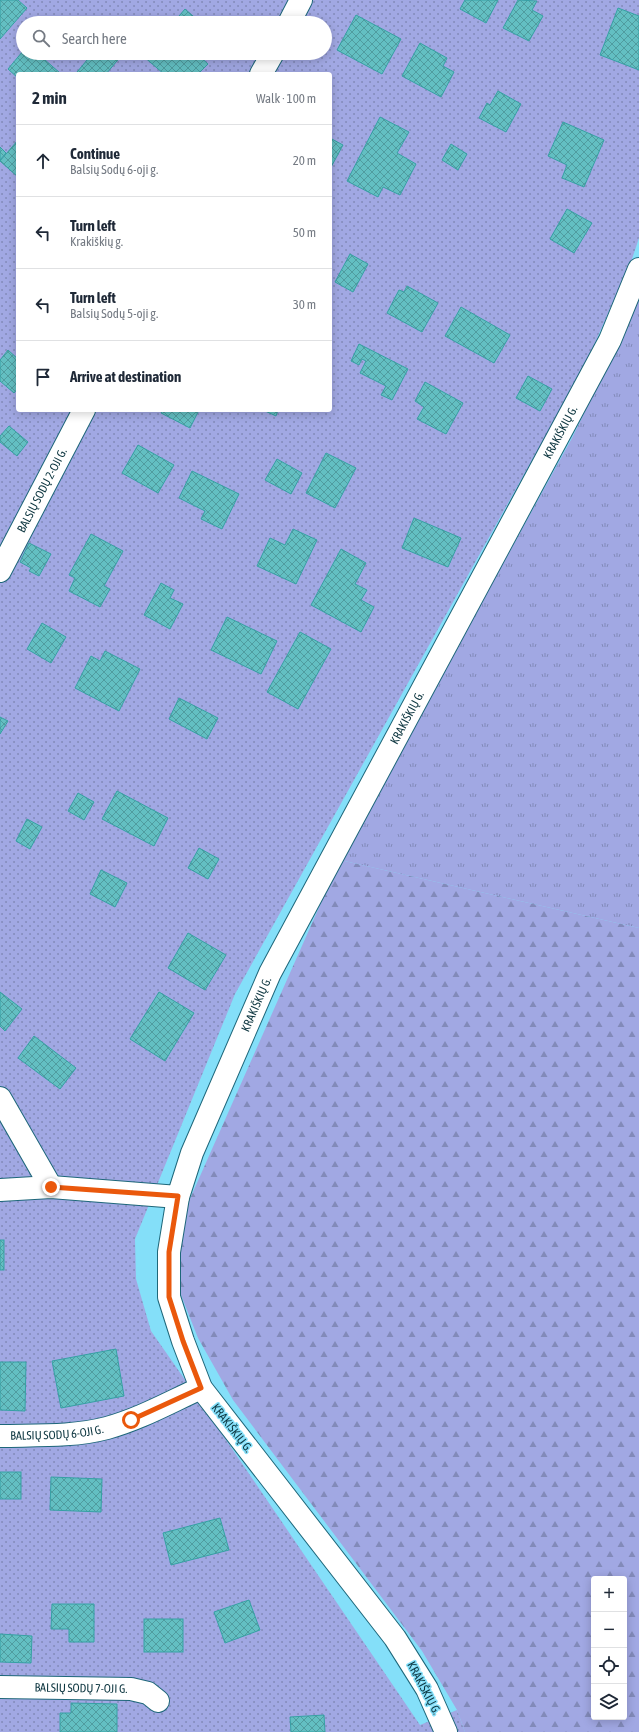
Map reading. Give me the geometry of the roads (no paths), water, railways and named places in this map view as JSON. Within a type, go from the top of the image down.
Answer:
[{"type":"street","points":[[293,16],[302,0]]},
{"type":"street","points":[[262,72],[269,60]]},
{"type":"street","name":"KRAKIŠKIŲ G.","points":[[446,1732],[427,1689],[395,1638],[201,1388],[183,1341],[169,1297],[169,1252],[178,1196],[192,1153],[270,973],[610,340],[639,269]]},
{"type":"street","name":"BALSIŲ SODŲ 2-OJI G.","points":[[0,571],[83,412]]},
{"type":"street","points":[[0,1098],[51,1187]]},
{"type":"street","points":[[0,1190],[51,1187],[178,1196]]},
{"type":"street","name":"BALSIŲ SODŲ 6-OJI G.","points":[[0,1436],[76,1433],[106,1428],[131,1420],[201,1388]]},
{"type":"street","name":"BALSIŲ SODŲ 7-OJI G.","points":[[0,1687],[131,1689],[148,1693],[158,1701]]}]
